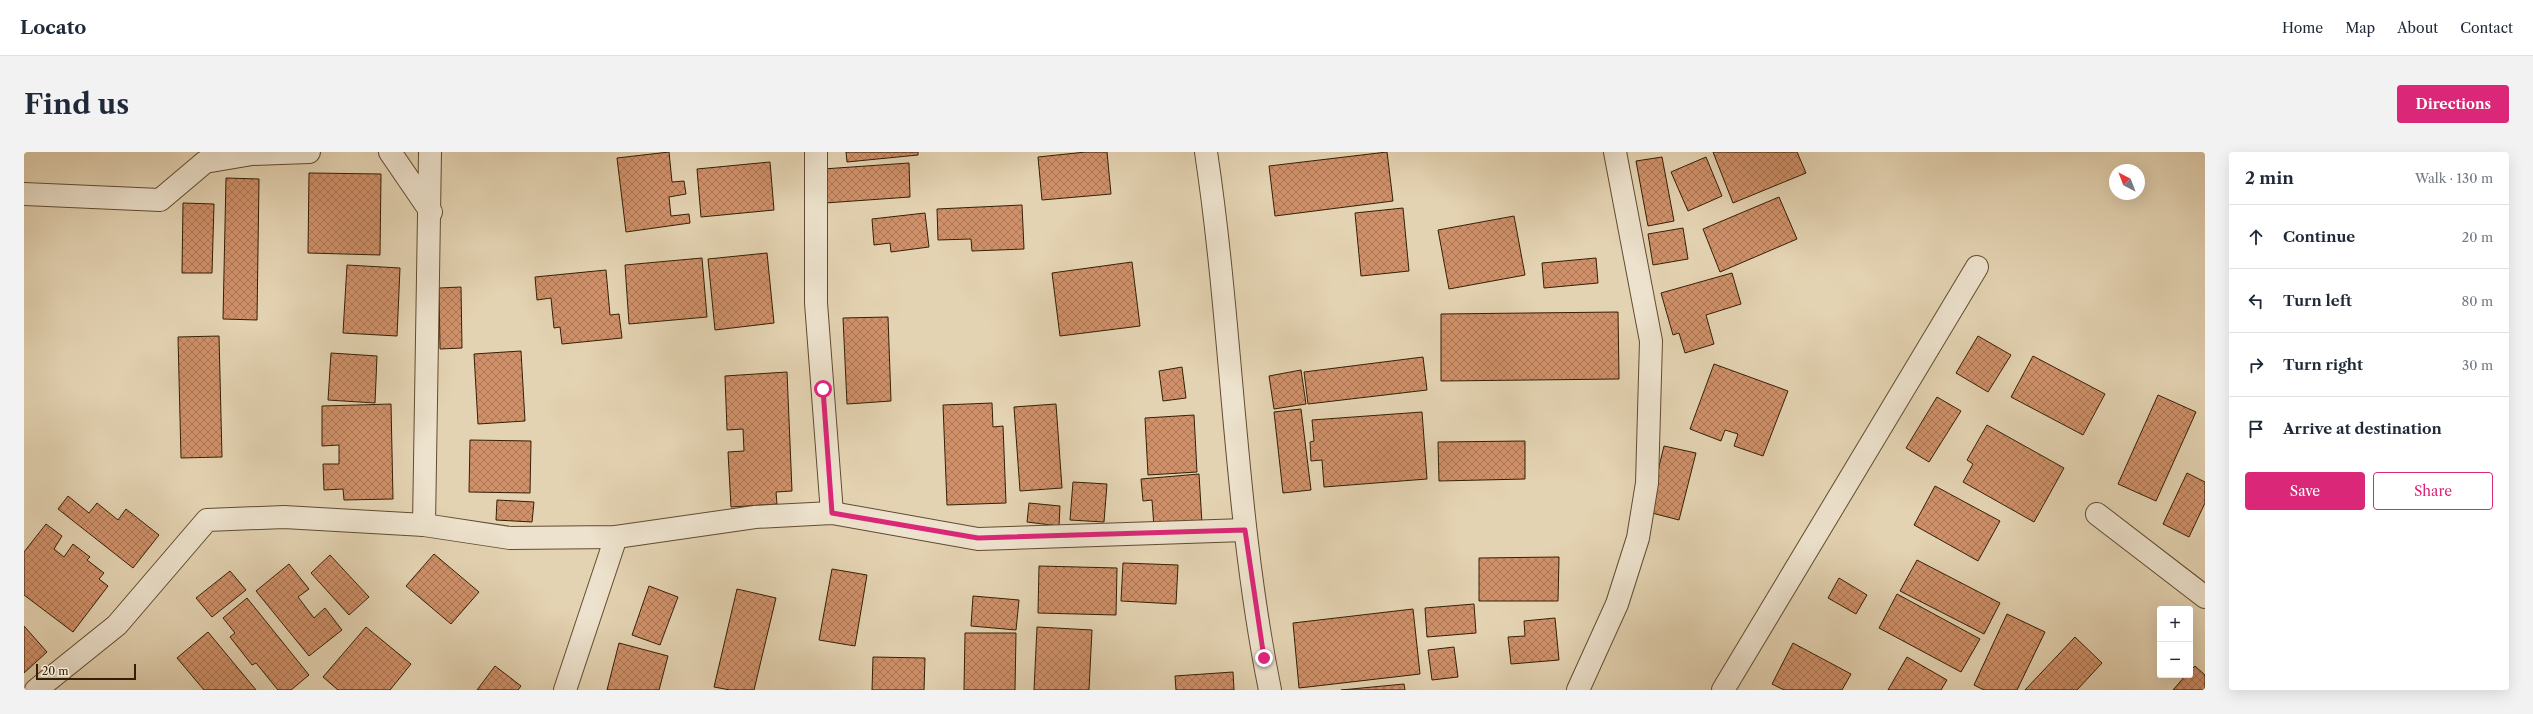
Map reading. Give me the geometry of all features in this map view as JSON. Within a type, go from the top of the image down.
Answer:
[{"type":"street","points":[[24,194],[160,200],[205,162],[252,154],[309,152]]},
{"type":"street","points":[[390,152],[431,212]]},
{"type":"street","points":[[424,525],[431,212],[430,152]]},
{"type":"street","points":[[816,152],[816,302],[832,513]]},
{"type":"street","points":[[1206,152],[1234,391],[1245,530],[1270,690]]},
{"type":"street","points":[[1578,690],[1617,604],[1638,538],[1647,483],[1651,341],[1615,152]]},
{"type":"street","points":[[1723,690],[1977,267]]},
{"type":"street","points":[[36,690],[118,625],[207,520],[284,516],[424,525],[510,538],[616,537],[755,518],[832,513],[978,538],[1245,530]]},
{"type":"street","points":[[2097,514],[2205,597]]},
{"type":"street","points":[[565,690],[616,537]]},
{"type":"building","points":[[669,152],[672,182],[684,181],[686,194],[669,197],[671,216],[689,214],[690,223],[626,232],[617,158]]},
{"type":"building","points":[[846,152],[918,152],[918,155],[847,162]]},
{"type":"building","points":[[1086,152],[1107,152],[1111,194],[1042,200],[1038,157]]},
{"type":"building","points":[[1387,152],[1393,201],[1275,216],[1269,166]]},
{"type":"building","points":[[1713,152],[1797,152],[1806,173],[1733,203]]},
{"type":"building","points":[[1662,157],[1674,221],[1648,226],[1636,161]]},
{"type":"building","points":[[1706,157],[1722,196],[1688,211],[1671,172]]},
{"type":"building","points":[[770,162],[774,210],[701,217],[697,169]]},
{"type":"building","points":[[909,163],[910,197],[825,203],[823,169]]},
{"type":"building","points":[[309,173],[381,174],[380,255],[308,253]]},
{"type":"building","points":[[226,178],[259,179],[257,320],[223,319]]},
{"type":"building","points":[[1779,197],[1797,239],[1720,272],[1703,229]]},
{"type":"building","points":[[183,203],[214,204],[212,273],[182,273]]},
{"type":"building","points":[[1022,205],[1024,249],[972,251],[971,239],[938,240],[937,209]]},
{"type":"building","points":[[1403,208],[1409,271],[1361,276],[1355,213]]},
{"type":"building","points":[[925,213],[929,247],[891,252],[890,243],[874,245],[872,219]]},
{"type":"building","points":[[1514,216],[1525,275],[1449,289],[1438,230]]},
{"type":"building","points":[[1683,228],[1688,259],[1653,265],[1648,234]]},
{"type":"building","points":[[767,253],[774,323],[715,330],[708,259]]},
{"type":"building","points":[[702,258],[707,317],[629,324],[625,265]]},
{"type":"building","points":[[1596,258],[1598,283],[1544,288],[1542,263]]},
{"type":"building","points":[[1132,262],[1140,326],[1060,336],[1052,273]]},
{"type":"building","points":[[347,265],[400,268],[397,336],[343,333]]},
{"type":"building","points":[[606,270],[610,315],[619,314],[622,338],[562,344],[560,327],[554,328],[551,298],[537,300],[535,277]]},
{"type":"building","points":[[1732,273],[1741,304],[1706,315],[1714,344],[1685,353],[1679,333],[1673,335],[1661,293]]},
{"type":"building","points":[[461,287],[462,348],[440,349],[439,288]]},
{"type":"building","points":[[1618,312],[1619,379],[1441,381],[1441,314]]},
{"type":"building","points":[[888,317],[891,401],[847,404],[843,318]]},
{"type":"building","points":[[219,336],[222,457],[181,458],[178,337]]},
{"type":"building","points":[[1978,336],[2011,355],[1988,392],[1956,373]]},
{"type":"building","points":[[521,351],[525,421],[478,424],[474,354]]},
{"type":"building","points":[[331,353],[377,356],[375,403],[328,400]]},
{"type":"building","points":[[2033,356],[2105,394],[2083,435],[2011,397]]},
{"type":"building","points":[[1423,357],[1427,390],[1308,404],[1304,372]]},
{"type":"building","points":[[1714,364],[1788,391],[1763,456],[1734,446],[1738,434],[1725,430],[1721,441],[1690,429]]},
{"type":"building","points":[[1182,367],[1186,398],[1163,401],[1159,371]]},
{"type":"building","points":[[1301,370],[1306,404],[1274,409],[1269,376]]},
{"type":"building","points":[[787,372],[792,491],[776,492],[777,504],[731,507],[728,452],[744,451],[743,429],[727,430],[725,376]]},
{"type":"building","points":[[2158,395],[2196,412],[2156,501],[2118,484]]},
{"type":"building","points":[[1937,397],[1961,411],[1929,462],[1906,448]]},
{"type":"building","points":[[992,403],[993,427],[1003,426],[1006,503],[947,505],[943,405]]},
{"type":"building","points":[[391,404],[393,499],[344,500],[343,489],[324,490],[323,464],[339,464],[339,445],[322,446],[322,406]]},
{"type":"building","points":[[1056,404],[1062,488],[1020,491],[1014,407]]},
{"type":"building","points":[[1301,409],[1311,490],[1283,493],[1274,412]]},
{"type":"building","points":[[1422,412],[1427,479],[1324,487],[1322,460],[1311,461],[1310,442],[1314,441],[1312,420]]},
{"type":"building","points":[[1194,415],[1197,472],[1148,475],[1145,418]]},
{"type":"building","points":[[1987,425],[2064,468],[2034,522],[1963,482],[1973,464],[1967,460]]},
{"type":"building","points":[[470,440],[531,441],[530,493],[469,492]]},
{"type":"building","points":[[1525,441],[1525,479],[1439,481],[1438,442]]},
{"type":"building","points":[[1664,446],[1696,453],[1679,520],[1648,512]]},
{"type":"building","points":[[2187,473],[2205,482],[2205,503],[2189,537],[2163,524]]},
{"type":"building","points":[[1199,474],[1202,524],[1154,527],[1152,500],[1143,501],[1141,479]]},
{"type":"building","points":[[1073,482],[1107,484],[1104,522],[1070,520]]},
{"type":"building","points":[[1935,486],[2000,521],[1978,561],[1914,525]]},
{"type":"building","points":[[68,496],[89,513],[97,503],[118,520],[126,509],[159,535],[133,568],[58,509]]},
{"type":"building","points":[[497,500],[534,502],[532,522],[496,520]]},
{"type":"building","points":[[1029,503],[1060,506],[1059,526],[1027,522]]},
{"type":"building","points":[[46,524],[62,536],[54,549],[64,557],[73,544],[90,557],[87,560],[104,573],[99,579],[108,586],[73,632],[24,595],[24,552]]},
{"type":"building","points":[[434,554],[479,592],[451,624],[406,586]]},
{"type":"building","points":[[330,555],[369,597],[349,615],[311,573]]},
{"type":"building","points":[[1559,557],[1558,601],[1479,601],[1479,558]]},
{"type":"building","points":[[1917,560],[2000,603],[1984,634],[1900,591]]},
{"type":"building","points":[[1123,563],[1178,565],[1176,604],[1121,601]]},
{"type":"building","points":[[289,564],[309,589],[298,597],[314,618],[325,608],[342,630],[309,656],[256,591]]},
{"type":"building","points":[[1039,566],[1117,568],[1116,615],[1038,613]]},
{"type":"building","points":[[832,569],[867,575],[855,646],[819,640]]},
{"type":"building","points":[[230,571],[246,590],[212,617],[196,598]]},
{"type":"building","points":[[1839,578],[1867,595],[1856,614],[1828,598]]},
{"type":"building","points":[[649,586],[678,597],[660,645],[632,635]]},
{"type":"building","points":[[737,589],[776,598],[754,690],[730,690],[714,687]]},
{"type":"building","points":[[1897,594],[1980,639],[1961,672],[1879,628]]},
{"type":"building","points":[[973,596],[1019,600],[1016,630],[971,626]]},
{"type":"building","points":[[247,598],[309,675],[291,690],[278,690],[256,663],[252,665],[230,637],[235,633],[223,618]]},
{"type":"building","points":[[1474,604],[1476,633],[1427,637],[1425,608]]},
{"type":"building","points":[[1413,609],[1420,674],[1299,688],[1293,623]]},
{"type":"building","points":[[2007,614],[2045,632],[2017,690],[1984,690],[1974,685]]},
{"type":"building","points":[[1555,618],[1559,660],[1511,664],[1508,637],[1525,636],[1524,621]]},
{"type":"building","points":[[24,626],[47,652],[24,673]]},
{"type":"building","points":[[366,627],[411,664],[390,690],[338,690],[323,677]]},
{"type":"building","points":[[1037,627],[1092,630],[1089,690],[1034,690]]},
{"type":"building","points":[[208,632],[256,690],[204,690],[177,658]]},
{"type":"building","points":[[965,633],[1016,633],[1015,690],[964,690]]},
{"type":"building","points":[[2075,637],[2102,663],[2077,690],[2025,690]]},
{"type":"building","points":[[619,643],[668,656],[659,690],[607,690]]},
{"type":"building","points":[[1793,643],[1851,674],[1842,690],[1784,690],[1772,684]]},
{"type":"building","points":[[1454,647],[1458,677],[1432,680],[1428,650]]},
{"type":"building","points":[[873,657],[925,658],[924,690],[872,690]]},
{"type":"building","points":[[1907,657],[1947,680],[1941,690],[1888,690]]},
{"type":"building","points":[[495,666],[521,686],[518,690],[477,690]]},
{"type":"building","points":[[2195,666],[2205,675],[2205,690],[2173,690],[2183,678],[2193,678],[2193,668]]},
{"type":"building","points":[[1233,672],[1234,690],[1176,690],[1175,676]]},
{"type":"building","points":[[1404,684],[1405,690],[1341,690]]},
{"type":"route","points":[[823,389],[832,513],[978,538],[1245,530],[1264,658]]}]
